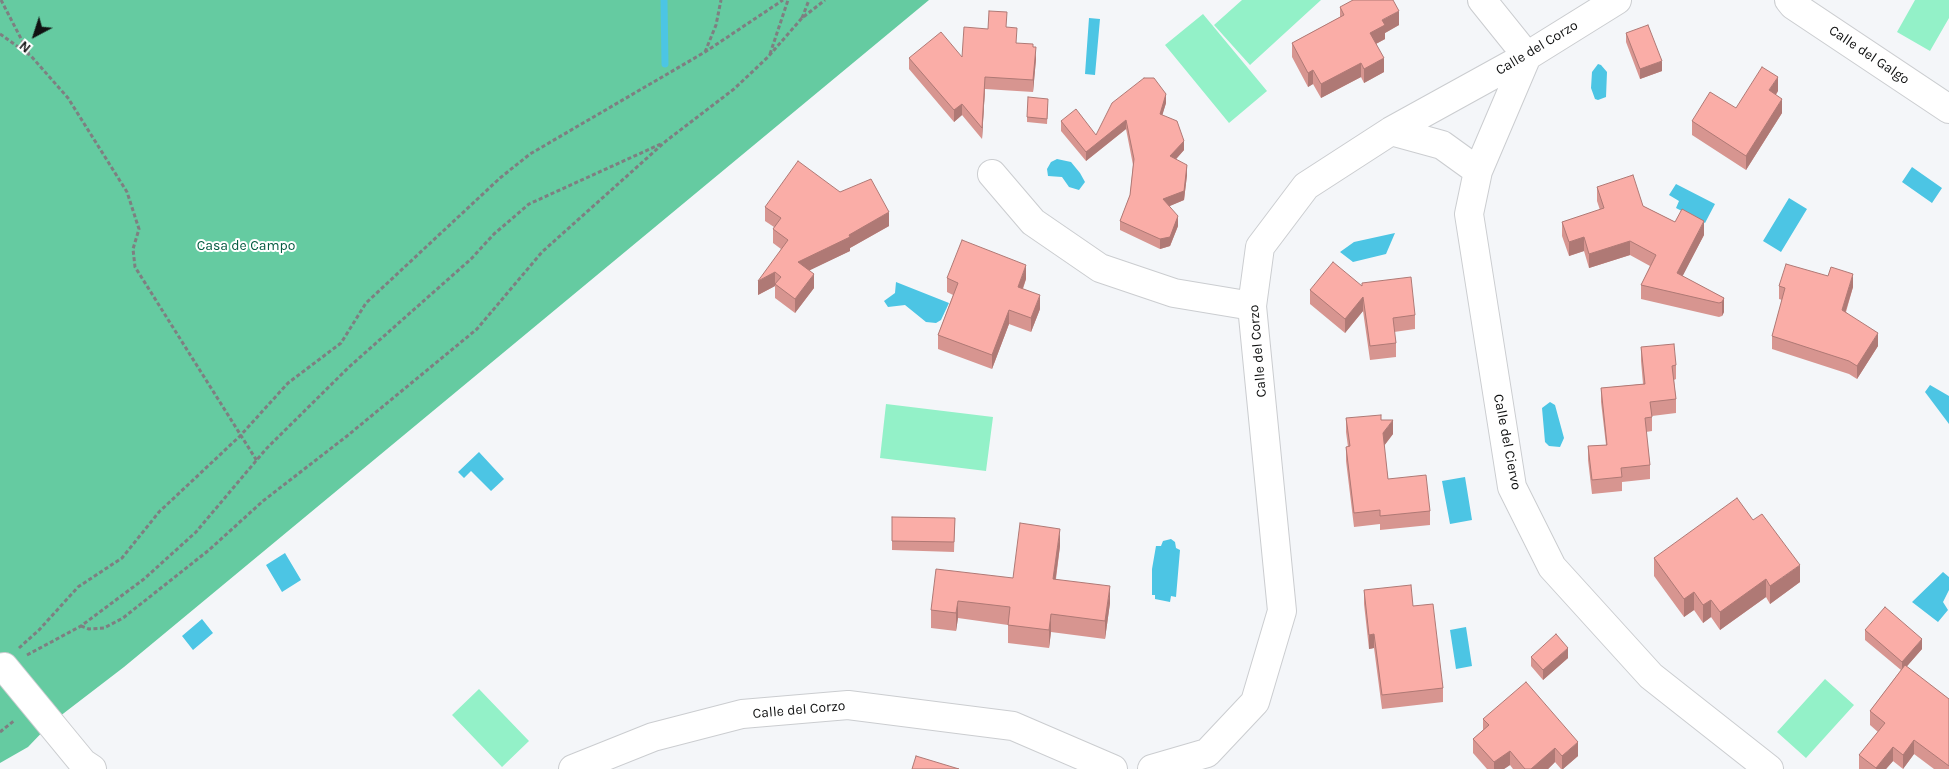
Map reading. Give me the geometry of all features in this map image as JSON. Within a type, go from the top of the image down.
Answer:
[{"type":"street","points":[[1482,0],[1527,56]]},
{"type":"street","name":"Calle del Corzo","points":[[1152,769],[1206,761],[1255,702],[1282,611],[1252,306],[1260,248],[1306,186],[1391,131],[1527,56],[1616,0]]},
{"type":"street","name":"Calle del Galgo","points":[[1789,0],[1793,5],[1949,109]]},
{"type":"street","name":"Calle del Ciervo","points":[[1527,56],[1478,171],[1469,214],[1512,487],[1552,567],[1650,676],[1768,769]]},
{"type":"street","points":[[1391,131],[1442,145],[1478,171]]},
{"type":"street","points":[[992,174],[1033,222],[1100,268],[1174,293],[1252,306]]},
{"type":"street","points":[[11,658],[51,723],[83,763],[92,769]]},
{"type":"street","name":"Calle del Corzo","points":[[573,769],[653,737],[742,714],[848,705],[1013,726],[1113,769]]},
{"type":"path","points":[[0,0],[31,56],[68,98],[127,192],[139,229],[133,249],[135,267],[257,461]]},
{"type":"path","points":[[705,52],[716,24],[720,0]]},
{"type":"path","points":[[11,658],[78,587],[122,558],[159,512],[240,436],[288,383],[340,343],[366,303],[500,178],[530,154],[705,52],[783,0]]},
{"type":"path","points":[[768,57],[788,0]]},
{"type":"path","points":[[802,18],[809,0]]},
{"type":"path","points":[[81,626],[89,629],[104,628],[123,618],[209,550],[263,501],[347,436],[477,329],[542,252],[666,141],[734,89],[768,57],[802,18],[825,0]]},
{"type":"path","points":[[0,34],[31,56]]},
{"type":"path","points":[[11,658],[81,626],[144,579],[196,532],[257,461],[349,367],[471,259],[494,234],[529,204],[666,141]]},
{"type":"green space","name":"Casa de Campo","points":[[0,0],[929,0],[124,667],[51,723],[28,747],[0,763]]},
{"type":"green space","points":[[1242,0],[1321,0],[1250,65],[1214,25]]},
{"type":"green space","points":[[1915,0],[1949,0],[1949,18],[1930,51],[1897,32]]},
{"type":"green space","points":[[1203,14],[1267,91],[1229,123],[1165,45]]},
{"type":"green space","points":[[886,404],[993,417],[986,471],[880,458]]},
{"type":"green space","points":[[1825,679],[1854,705],[1806,758],[1777,732]]},
{"type":"green space","points":[[479,689],[529,741],[502,767],[452,715]]},
{"type":"water","points":[[1089,18],[1100,19],[1095,75],[1085,74]]},
{"type":"water","points":[[1598,64],[1607,72],[1606,97],[1598,100],[1595,99],[1591,88],[1592,72]]},
{"type":"water","points":[[1057,159],[1071,162],[1080,173],[1085,182],[1079,190],[1069,187],[1062,177],[1048,176],[1047,169],[1051,162]]},
{"type":"water","points":[[1912,167],[1942,188],[1932,203],[1902,182]]},
{"type":"water","points":[[1676,184],[1715,204],[1705,223],[1676,208],[1679,201],[1669,195]]},
{"type":"water","points":[[1789,198],[1807,209],[1781,252],[1763,241]]},
{"type":"water","points":[[1395,233],[1386,254],[1353,262],[1340,252],[1354,242]]},
{"type":"water","points":[[896,282],[949,303],[941,320],[936,323],[926,322],[905,305],[888,307],[884,301],[895,293]]},
{"type":"water","points":[[1930,385],[1949,396],[1949,424],[1925,392]]},
{"type":"water","points":[[1550,402],[1555,405],[1564,438],[1560,447],[1549,446],[1545,442],[1542,408]]},
{"type":"water","points":[[479,452],[504,479],[491,491],[471,471],[464,478],[458,472]]},
{"type":"water","points":[[1465,477],[1472,520],[1450,524],[1442,481]]},
{"type":"water","points":[[1171,539],[1175,542],[1176,548],[1180,550],[1176,597],[1171,596],[1170,602],[1155,599],[1155,595],[1152,595],[1152,569],[1156,546],[1161,546],[1163,541]]},
{"type":"water","points":[[285,553],[301,580],[282,592],[266,565]]},
{"type":"water","points":[[1943,572],[1949,577],[1949,590],[1943,602],[1948,610],[1938,622],[1912,602]]},
{"type":"water","points":[[202,619],[213,633],[193,650],[182,636]]},
{"type":"water","points":[[1466,627],[1472,666],[1456,669],[1450,630]]},
{"type":"building","points":[[1353,0],[1393,0],[1399,11],[1382,20],[1385,25],[1370,33],[1384,58],[1364,69],[1361,63],[1321,84],[1313,70],[1308,73],[1292,43],[1344,15],[1340,7]]},
{"type":"building","points":[[989,11],[1007,12],[1006,27],[1017,28],[1016,43],[1033,44],[1033,47],[1036,47],[1033,80],[985,77],[982,128],[962,104],[954,110],[909,58],[941,32],[962,57],[964,27],[988,29]]},
{"type":"building","points":[[1648,25],[1662,61],[1640,69],[1626,33]]},
{"type":"building","points":[[1762,67],[1778,77],[1769,90],[1782,99],[1746,156],[1692,121],[1710,92],[1736,108]]},
{"type":"building","points":[[1144,78],[1154,78],[1166,94],[1160,114],[1177,121],[1184,141],[1170,156],[1187,165],[1184,191],[1163,199],[1178,216],[1170,237],[1160,239],[1120,221],[1130,195],[1134,159],[1126,120],[1086,152],[1061,121],[1076,109],[1096,135],[1112,103]]},
{"type":"building","points":[[1028,97],[1048,99],[1047,119],[1027,117]]},
{"type":"building","points":[[798,161],[840,192],[871,179],[889,212],[849,235],[850,237],[798,262],[814,274],[795,299],[775,284],[781,277],[775,272],[758,281],[788,240],[773,229],[781,218],[765,207]]},
{"type":"building","points":[[1633,175],[1643,206],[1675,222],[1682,209],[1704,221],[1677,273],[1724,298],[1722,302],[1719,303],[1641,285],[1656,255],[1630,241],[1589,254],[1584,237],[1569,242],[1562,222],[1604,208],[1597,187]]},
{"type":"building","points":[[962,240],[1026,265],[1018,287],[1040,295],[1031,318],[1009,310],[992,355],[938,335],[958,283],[947,278]]},
{"type":"building","points":[[1333,262],[1362,286],[1362,283],[1411,277],[1415,315],[1393,318],[1396,343],[1370,346],[1363,297],[1345,319],[1310,290]]},
{"type":"building","points":[[1786,264],[1828,276],[1831,267],[1853,274],[1842,310],[1878,333],[1857,366],[1849,361],[1772,336],[1785,288],[1779,286]]},
{"type":"building","points":[[1674,344],[1676,365],[1672,366],[1676,399],[1650,402],[1652,417],[1645,418],[1650,465],[1621,468],[1622,477],[1592,480],[1588,446],[1607,445],[1601,388],[1645,384],[1641,347]]},
{"type":"building","points":[[1381,415],[1381,420],[1393,420],[1383,433],[1388,479],[1426,475],[1430,511],[1380,516],[1380,510],[1354,513],[1346,447],[1350,446],[1346,418]]},
{"type":"building","points":[[1737,498],[1753,520],[1762,514],[1800,565],[1770,586],[1766,579],[1720,612],[1711,600],[1703,605],[1694,592],[1684,599],[1654,558]]},
{"type":"building","points":[[892,517],[955,518],[954,542],[892,541]]},
{"type":"building","points":[[1020,523],[1060,529],[1053,579],[1110,586],[1105,621],[1051,614],[1049,630],[1008,625],[1010,607],[958,601],[956,613],[931,610],[936,569],[1013,578]]},
{"type":"building","points":[[1411,585],[1413,606],[1433,604],[1443,688],[1382,695],[1374,634],[1369,635],[1364,590]]},
{"type":"building","points":[[1885,607],[1922,639],[1902,662],[1865,630]]},
{"type":"building","points":[[1556,634],[1568,648],[1543,670],[1531,657]]},
{"type":"building","points":[[1905,665],[1949,699],[1949,766],[1914,740],[1903,755],[1893,747],[1876,768],[1859,755],[1885,723],[1870,711]]},
{"type":"building","points":[[1526,682],[1578,742],[1562,756],[1555,748],[1531,769],[1525,769],[1510,751],[1494,762],[1473,739],[1489,725],[1483,719]]},
{"type":"building","points":[[916,756],[959,769],[912,769]]},
{"type":"waterway","points":[[664,0],[665,64]]}]
